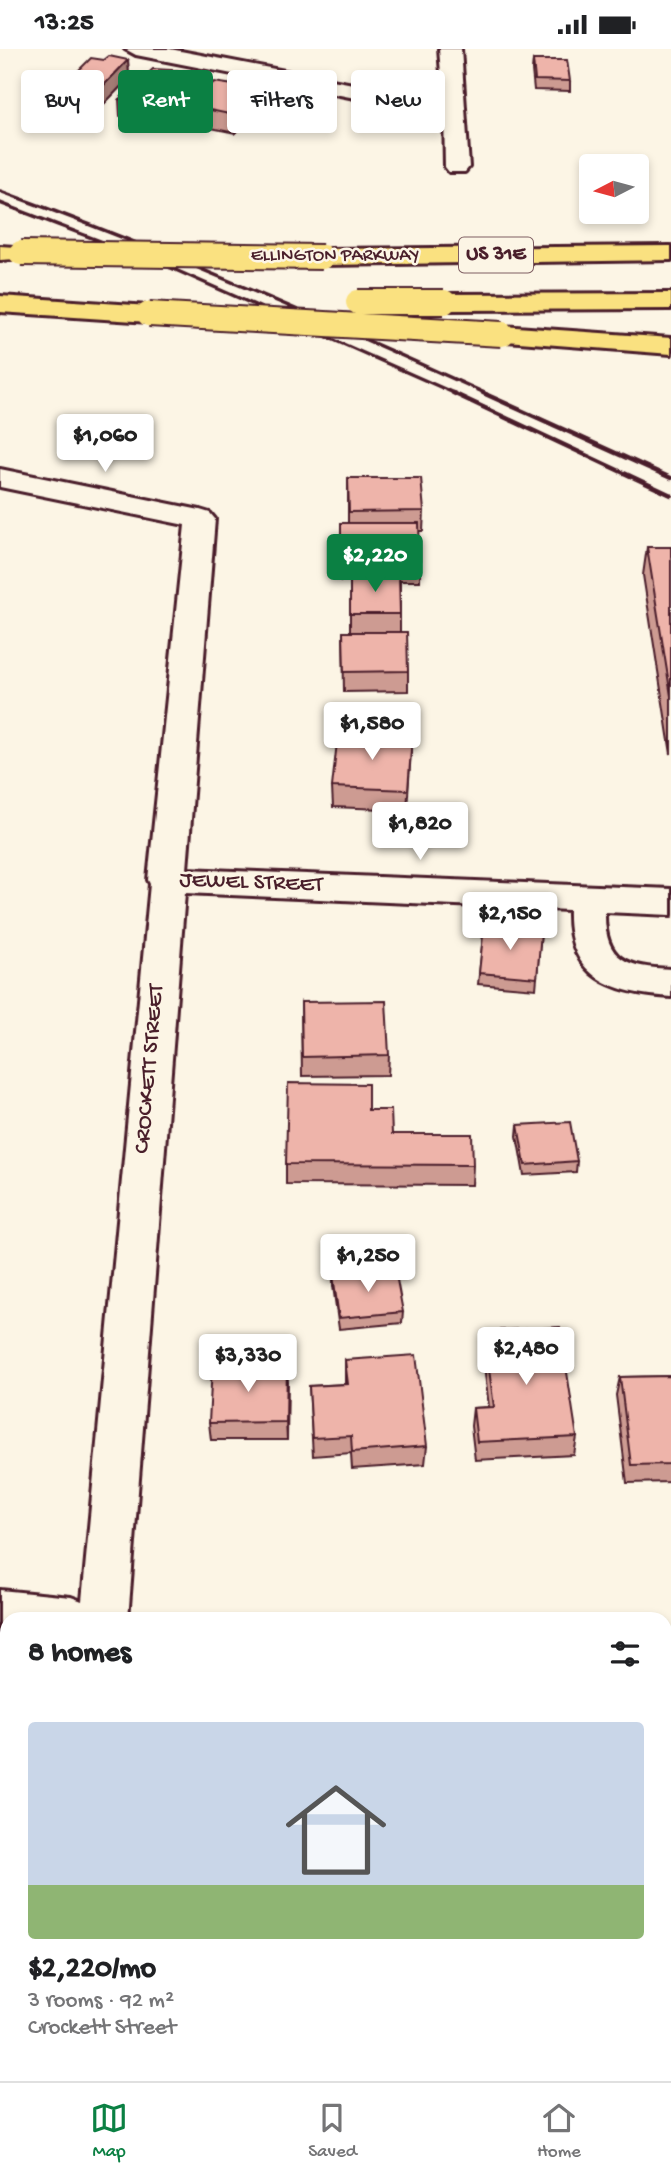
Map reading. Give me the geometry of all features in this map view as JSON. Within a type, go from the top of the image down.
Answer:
[{"type":"highway","name":"ELLINGTON PARKWAY","points":[[10,253],[321,257],[671,253]]},
{"type":"highway","name":"US 31E","points":[[0,304],[671,301]]},
{"type":"highway","points":[[0,304],[671,346]]},
{"type":"street","points":[[136,49],[186,53],[421,104],[455,104]]},
{"type":"street","points":[[450,49],[457,167]]},
{"type":"street","name":"CROCKETT STREET","points":[[0,478],[200,519],[166,880],[105,1612]]},
{"type":"street","name":"JEWEL STREET","points":[[166,880],[671,902]]},
{"type":"street","points":[[587,898],[588,941],[604,966],[630,981],[671,983]]},
{"type":"building","points":[[109,56],[128,60],[104,85],[104,70],[79,70],[91,58],[104,60]]},
{"type":"building","points":[[533,60],[567,60],[570,81],[535,80]]},
{"type":"building","points":[[213,83],[227,84],[227,114],[213,111]]},
{"type":"building","points":[[348,478],[421,478],[424,511],[349,512]]},
{"type":"building","points":[[341,523],[419,523],[420,561],[341,561]]},
{"type":"building","points":[[647,547],[671,547],[671,696]]},
{"type":"building","points":[[350,573],[399,574],[400,614],[350,614]]},
{"type":"building","points":[[343,632],[407,632],[408,671],[344,672]]},
{"type":"building","points":[[338,733],[412,736],[408,790],[332,787]]},
{"type":"building","points":[[484,926],[541,932],[537,978],[479,973]]},
{"type":"building","points":[[386,1001],[389,1055],[302,1057],[301,1002]]},
{"type":"building","points":[[288,1083],[368,1084],[368,1110],[391,1110],[392,1134],[472,1134],[473,1165],[286,1164]]},
{"type":"building","points":[[570,1122],[577,1161],[525,1165],[518,1125]]},
{"type":"building","points":[[395,1269],[403,1312],[339,1318],[333,1275]]},
{"type":"building","points":[[560,1327],[577,1437],[477,1442],[473,1408],[494,1407],[484,1331]]},
{"type":"building","points":[[416,1355],[427,1446],[352,1452],[351,1436],[312,1438],[309,1386],[348,1384],[345,1360]]},
{"type":"building","points":[[287,1364],[286,1422],[209,1423],[212,1365]]},
{"type":"building","points":[[671,1376],[671,1464],[631,1465],[620,1377]]},
{"type":"railway","points":[[0,191],[245,288],[487,394]]},
{"type":"railway","points":[[0,203],[171,268],[456,394]]},
{"type":"railway","points":[[453,393],[671,495]]},
{"type":"railway","points":[[483,393],[671,478]]}]
